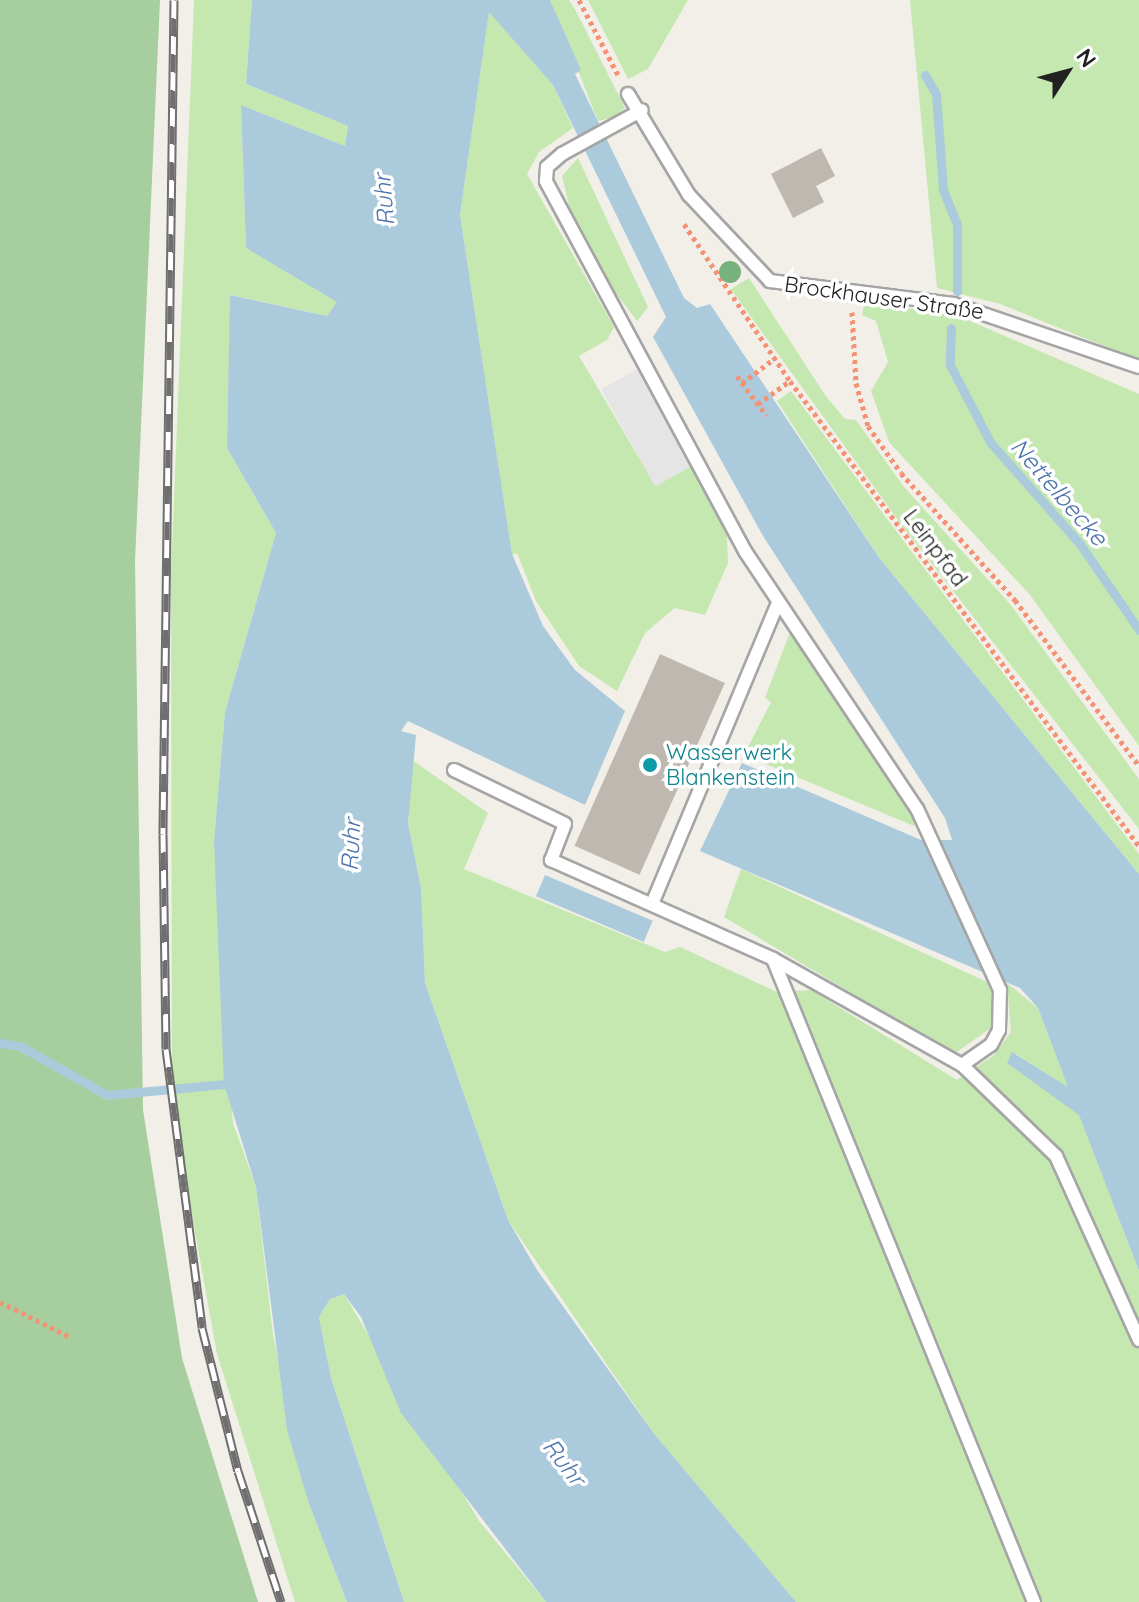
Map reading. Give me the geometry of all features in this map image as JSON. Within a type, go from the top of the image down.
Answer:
[{"type":"lane","name":"Brockhauser Straße","points":[[628,94],[642,110],[689,195],[770,281],[980,310],[1139,367]]},
{"type":"lane","points":[[642,110],[575,146],[547,167],[546,181],[778,603],[923,823],[1000,990],[999,1030],[991,1045],[962,1065]]},
{"type":"lane","points":[[652,904],[724,740],[778,603]]},
{"type":"lane","points":[[454,770],[565,824],[551,860],[773,959],[962,1065],[1056,1156],[1139,1340]]},
{"type":"lane","points":[[773,959],[1034,1602]]},
{"type":"path","points":[[579,0],[628,94]]},
{"type":"path","name":"Leinpfad","points":[[716,259],[708,267],[774,359],[1139,846]]},
{"type":"path","points":[[848,292],[856,383],[868,426],[901,473],[1015,600],[1139,766]]},
{"type":"path","points":[[742,383],[774,359]]},
{"type":"path","points":[[737,376],[766,415]]},
{"type":"path","points":[[758,404],[790,381]]},
{"type":"path","points":[[0,1302],[72,1338]]},
{"type":"green space","points":[[0,0],[160,0],[135,561],[143,1110],[182,1358],[258,1602],[0,1602]]},
{"type":"green space","points":[[194,0],[252,0],[246,84],[348,126],[345,146],[241,105],[246,247],[338,302],[327,316],[231,295],[227,448],[276,533],[225,712],[214,841],[233,1123],[256,1187],[273,1335],[309,1504],[347,1602],[295,1602],[217,1354],[172,1104],[171,574]]},
{"type":"green space","points":[[550,0],[569,0],[576,11],[625,108],[614,117],[598,121]]},
{"type":"green space","points":[[588,0],[688,0],[648,69],[628,79]]},
{"type":"green space","points":[[910,0],[1139,0],[1139,360],[1000,304],[937,288]]},
{"type":"green space","points":[[489,11],[553,85],[573,128],[539,152],[527,174],[614,327],[607,340],[579,356],[655,485],[692,466],[727,535],[728,563],[705,615],[675,608],[645,633],[617,691],[579,666],[536,601],[517,553],[512,555],[460,215]]},
{"type":"green space","points":[[578,158],[648,307],[637,321],[595,266],[571,214],[562,176]]},
{"type":"green space","points":[[749,278],[825,395],[845,419],[856,420],[904,487],[1010,604],[1139,779],[1139,829],[903,527],[731,289]]},
{"type":"green space","points":[[865,301],[961,317],[1139,394],[1139,746],[1030,595],[889,442],[871,391],[888,362],[876,321],[862,315]]},
{"type":"green space","points":[[791,391],[1139,854],[1139,874],[880,559],[777,401]]},
{"type":"green space","points":[[792,627],[915,815],[914,826],[744,755],[771,702],[765,698]]},
{"type":"green space","points":[[412,760],[488,813],[464,869],[665,952],[680,947],[777,992],[811,990],[957,1080],[994,1055],[1011,1032],[1007,983],[1038,1008],[1069,1088],[1013,1052],[1079,1114],[1139,1271],[1139,1602],[796,1602],[655,1435],[508,1220],[425,983],[421,888],[408,823]]},
{"type":"green space","points":[[741,869],[987,982],[995,999],[991,1028],[954,1054],[724,917]]},
{"type":"green space","points":[[344,1294],[479,1521],[546,1602],[404,1602],[331,1378],[319,1317],[330,1299]]},
{"type":"shaded area","points":[[638,369],[692,466],[655,486],[601,389]]},
{"type":"water","name":"Ruhr","points":[[252,0],[550,0],[581,70],[575,74],[684,298],[697,308],[710,304],[880,559],[1139,874],[1139,1271],[1079,1115],[1007,1063],[1012,1052],[1068,1087],[1038,1008],[1020,988],[700,851],[742,763],[921,840],[952,840],[945,818],[763,536],[653,337],[666,317],[553,85],[489,12],[460,215],[512,554],[543,626],[575,670],[625,711],[585,805],[408,721],[401,731],[416,735],[408,823],[421,888],[425,983],[508,1220],[537,1270],[655,1435],[796,1602],[546,1602],[401,1413],[361,1317],[344,1294],[330,1299],[319,1317],[331,1378],[404,1602],[347,1602],[309,1504],[287,1430],[256,1187],[224,1084],[214,841],[225,712],[276,533],[227,448],[230,295],[327,316],[337,302],[246,248],[241,105],[345,146],[348,126],[246,84]]},
{"type":"water","points":[[545,875],[653,921],[644,942],[536,896]]},
{"type":"building","points":[[821,148],[835,176],[816,186],[824,202],[793,218],[771,174]]},
{"type":"building","name":"Wasserwerk Blankenstein","points":[[660,654],[725,683],[639,875],[575,846]]},
{"type":"waterway","name":"Nettelbecke","points":[[925,75],[936,94],[943,190],[957,224],[957,291]]},
{"type":"waterway","name":"Nettelbecke","points":[[951,328],[950,365],[990,442],[1080,544],[1139,630]]},
{"type":"waterway","points":[[0,1043],[20,1046],[107,1095],[224,1084]]},
{"type":"railway","points":[[174,0],[163,834],[166,1049],[202,1328],[238,1471],[281,1602]]},
{"type":"place","name":"Wasserwerk Blankenstein","points":[[650,765]]}]
